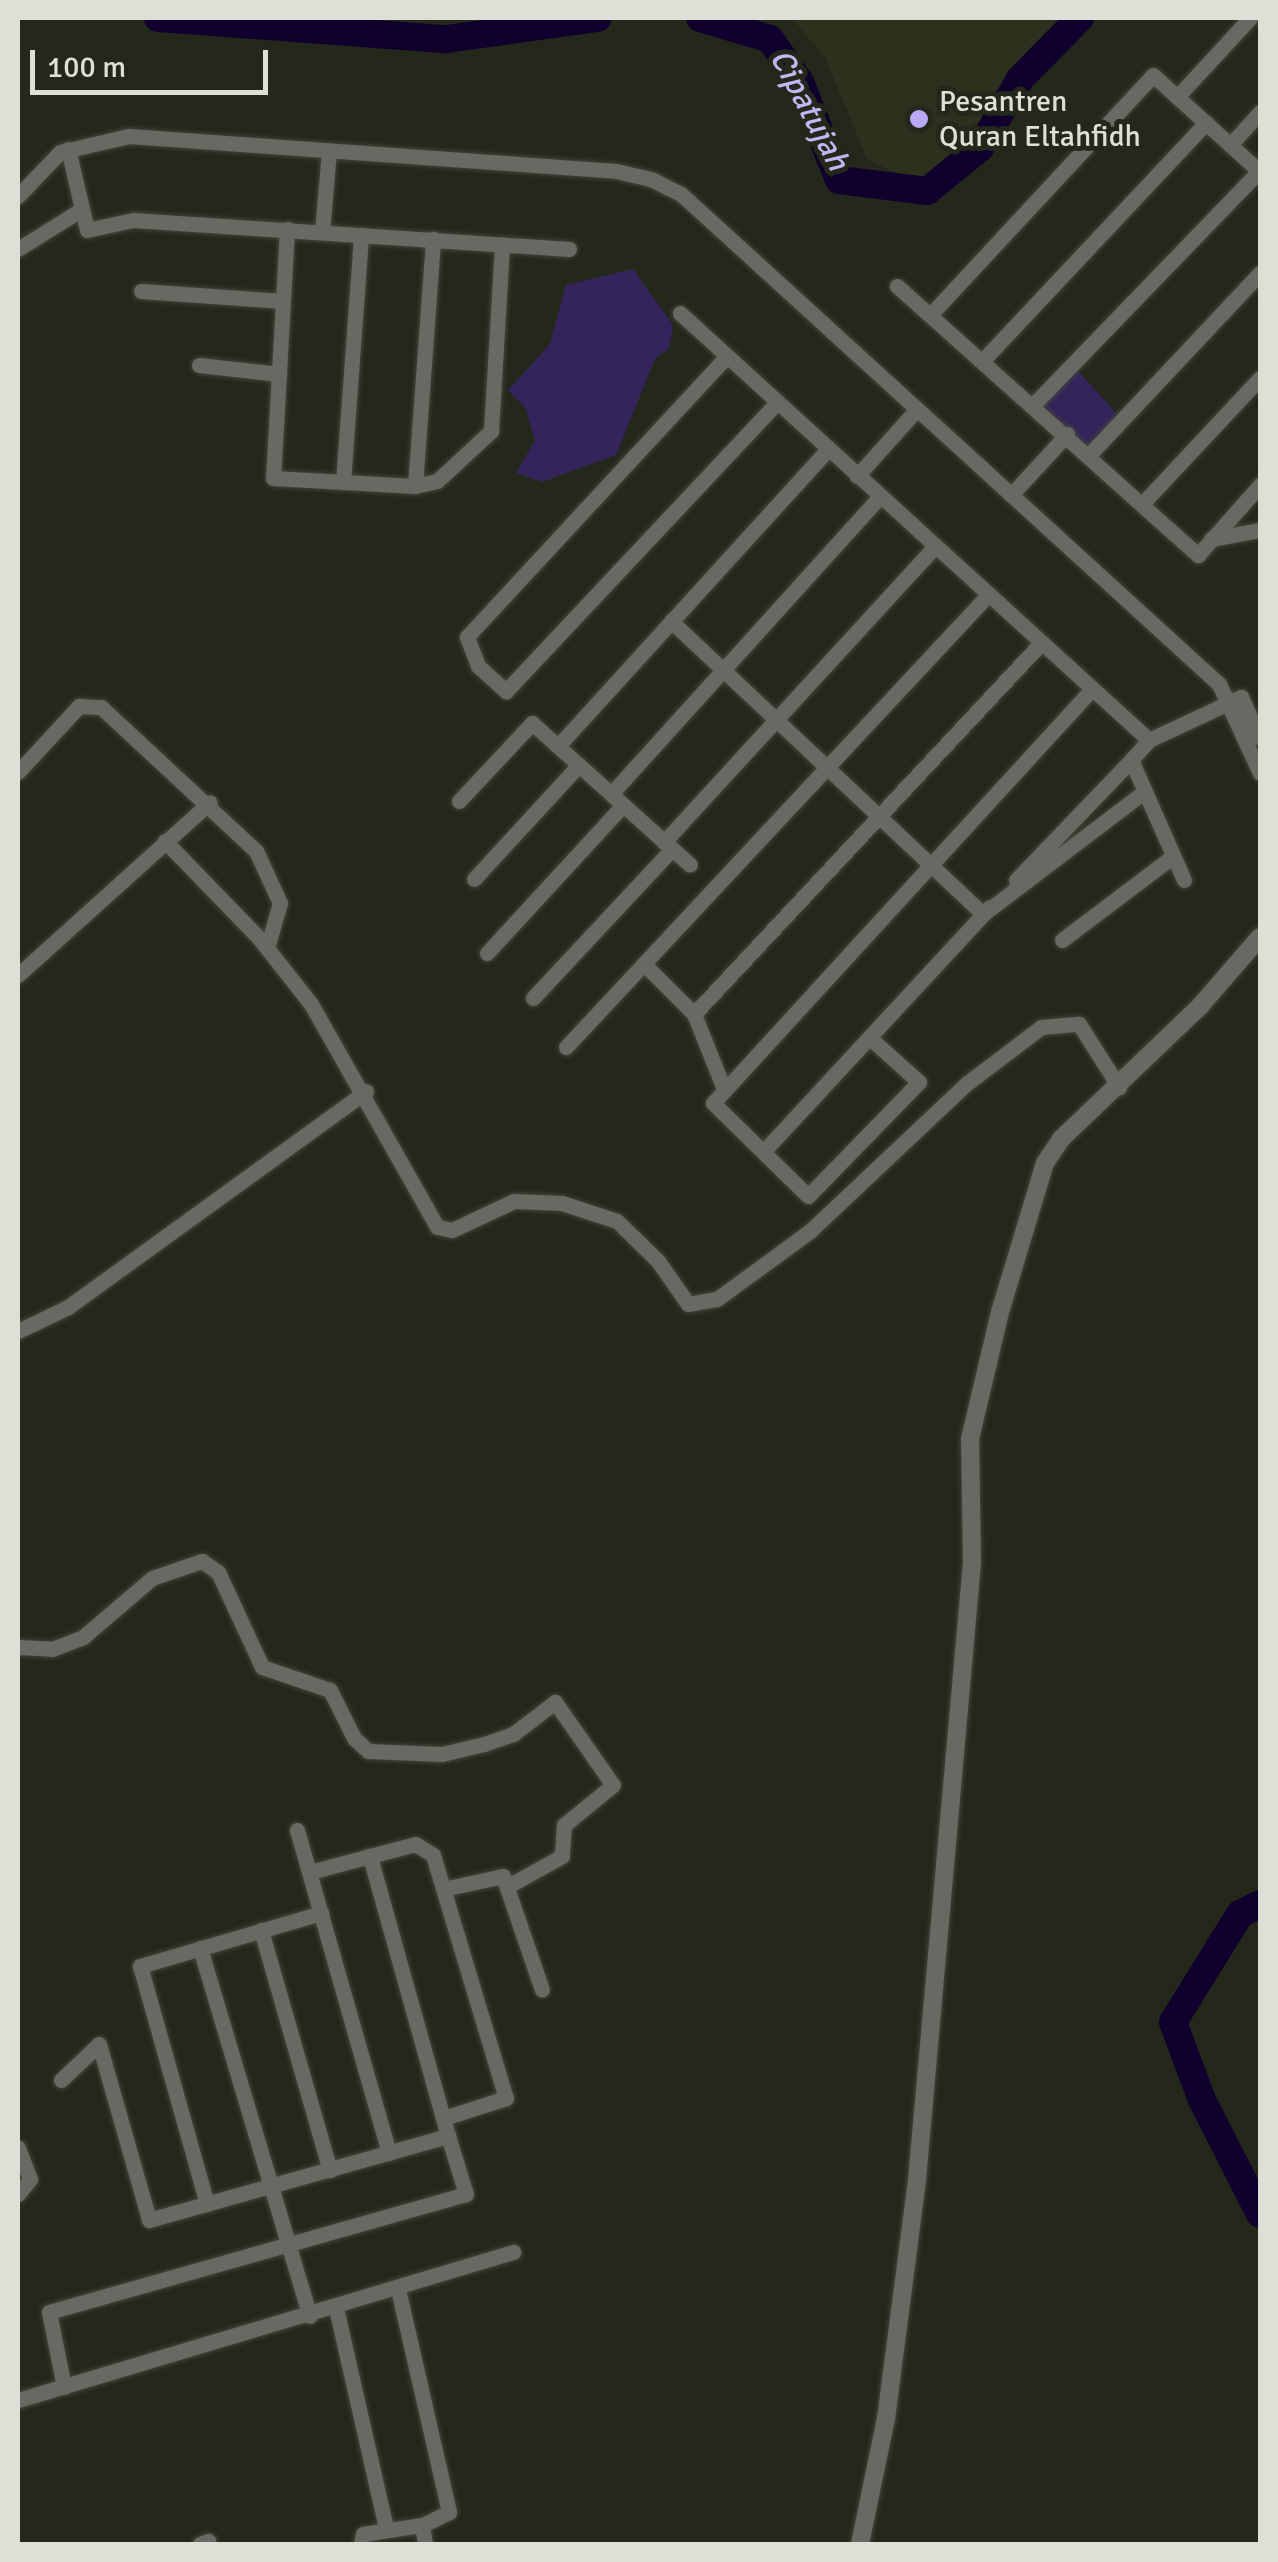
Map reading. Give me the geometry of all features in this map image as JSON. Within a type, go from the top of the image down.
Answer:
[{"type":"street","points":[[1177,97],[1250,18]]},
{"type":"street","points":[[931,314],[1153,75],[1260,171],[1034,404]]},
{"type":"street","points":[[1230,144],[1260,112]]},
{"type":"street","points":[[985,358],[1206,123]]},
{"type":"street","points":[[18,196],[68,150],[129,136],[616,171],[651,179],[681,194],[1218,684],[1260,773]]},
{"type":"street","points":[[68,150],[86,230],[133,220],[568,249]]},
{"type":"street","points":[[322,232],[328,151]]},
{"type":"street","points":[[18,249],[82,209]]},
{"type":"street","points":[[287,229],[273,478],[415,486],[438,481],[491,431],[502,244]]},
{"type":"street","points":[[343,482],[361,234]]},
{"type":"street","points":[[18,236],[39,236]]},
{"type":"street","points":[[415,486],[433,240]]},
{"type":"street","points":[[1089,454],[1260,272]]},
{"type":"street","points":[[897,286],[985,358],[1198,555],[1260,485]]},
{"type":"street","points":[[141,291],[283,301]]},
{"type":"street","points":[[680,313],[1149,740]]},
{"type":"street","points":[[727,356],[466,637],[478,666],[506,691],[777,402]]},
{"type":"street","points":[[199,365],[278,374]]},
{"type":"street","points":[[1142,504],[1260,378]]},
{"type":"street","points":[[857,476],[918,409]]},
{"type":"street","points":[[1011,494],[1067,434]]},
{"type":"street","points":[[558,746],[828,449]]},
{"type":"street","points":[[611,794],[880,496]]},
{"type":"street","points":[[1211,539],[1260,530]]},
{"type":"street","points":[[532,998],[935,546]]},
{"type":"street","points":[[566,1047],[988,594]]},
{"type":"street","points":[[671,621],[829,765],[878,818],[983,914]]},
{"type":"street","points":[[694,1014],[1041,643]]},
{"type":"street","points":[[870,1038],[919,1082],[808,1196],[713,1103],[1092,689]]},
{"type":"street","points":[[763,1152],[1149,740],[1242,697],[1260,738]]},
{"type":"street","points":[[18,772],[80,706],[91,703],[210,802],[275,882],[278,918],[267,948]]},
{"type":"street","points":[[460,801],[532,723],[690,865]]},
{"type":"street","points":[[1131,760],[1184,880]]},
{"type":"street","points":[[474,880],[579,764]]},
{"type":"street","points":[[983,914],[1144,792]]},
{"type":"street","points":[[18,975],[210,802]]},
{"type":"street","points":[[487,953],[624,805]]},
{"type":"street","points":[[165,841],[267,948],[366,1091],[437,1227],[452,1230],[514,1200],[562,1203],[617,1221],[658,1261],[681,1299],[696,1305],[716,1299],[810,1231],[1017,1040],[1062,1020],[1079,1024],[1118,1088]]},
{"type":"street","points":[[1062,940],[1174,856]]},
{"type":"street","points":[[860,2544],[886,2419],[917,2180],[972,1562],[970,1439],[1046,1163],[1060,1139],[1118,1088],[1260,937]]},
{"type":"street","points":[[644,964],[694,1014],[724,1089]]},
{"type":"street","points":[[18,1332],[68,1307],[366,1091]]},
{"type":"street","points":[[18,1647],[52,1648],[83,1637],[152,1578],[202,1561],[218,1572],[262,1667],[330,1690],[354,1738],[368,1752],[442,1754],[484,1744],[513,1734],[555,1702],[614,1785],[564,1826],[562,1856],[510,1884]]},
{"type":"street","points":[[297,1830],[388,2152]]},
{"type":"street","points":[[310,1872],[424,1846],[443,1889],[506,2098],[444,2118]]},
{"type":"street","points":[[64,2387],[49,2312],[466,2194],[370,1856]]},
{"type":"street","points":[[443,1889],[496,1874],[510,1884],[542,1990]]},
{"type":"street","points":[[208,2204],[140,1966],[321,1913]]},
{"type":"street","points":[[261,1930],[330,2170]]},
{"type":"street","points":[[200,1948],[310,2316]]},
{"type":"street","points":[[61,2080],[99,2044],[149,2220],[448,2136]]},
{"type":"street","points":[[18,2147],[30,2180],[18,2194]]},
{"type":"street","points":[[18,2400],[514,2252]]},
{"type":"street","points":[[361,2544],[363,2534],[422,2525],[449,2512],[398,2288]]},
{"type":"street","points":[[336,2308],[386,2528]]},
{"type":"street","points":[[422,2525],[425,2544]]},
{"type":"shaded area","name":"Pesantren Quran Eltahfidh","points":[[792,18],[1062,18],[1003,81],[971,157],[950,172],[909,179],[867,159],[825,57]]},
{"type":"shaded area","points":[[633,269],[673,325],[669,348],[655,359],[616,455],[542,482],[516,473],[535,440],[525,407],[508,390],[550,344],[566,285]]},
{"type":"shaded area","points":[[1075,368],[1118,415],[1088,449],[1041,403]]},
{"type":"waterway","name":"Cipatujah","points":[[158,18],[446,39],[598,18]]},
{"type":"waterway","name":"Cipatujah","points":[[700,18],[770,39],[800,82],[839,180],[927,191],[980,148],[1020,79],[1080,18]]},
{"type":"waterway","name":"Cipatujah","points":[[1260,1904],[1240,1914],[1173,2022],[1202,2100],[1260,2214]]},
{"type":"place","name":"Pesantren Quran Eltahfidh","points":[[919,119]]}]
